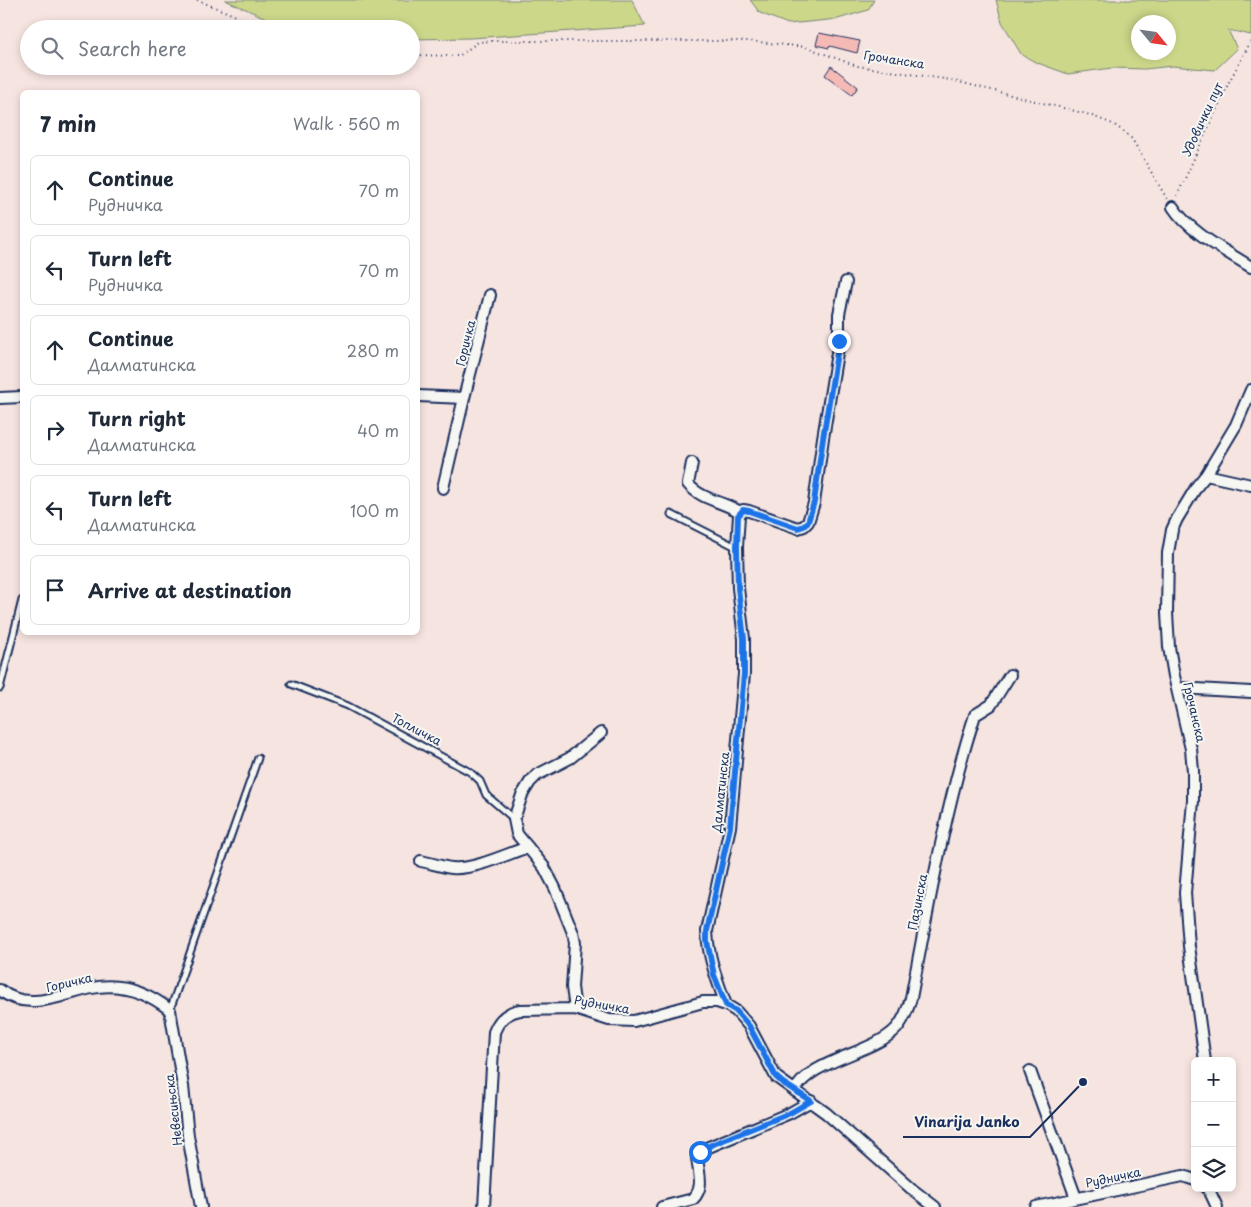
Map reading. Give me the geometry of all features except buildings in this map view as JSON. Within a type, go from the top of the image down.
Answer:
[{"type":"street","points":[[1173,207],[1186,222],[1219,248],[1251,267]]},
{"type":"street","points":[[692,463],[688,484],[692,490],[729,505],[740,512],[743,510],[749,511],[798,528],[808,522],[814,502],[835,371],[839,341],[838,314],[846,282]]},
{"type":"street","name":"Горичка","points":[[443,488],[490,294]]},
{"type":"street","name":"Грочанска","points":[[1203,1057],[1189,946],[1185,893],[1194,771],[1191,749],[1174,676],[1170,647],[1167,613],[1168,552],[1176,518],[1206,475],[1236,425],[1251,390]]},
{"type":"street","points":[[0,398],[20,396]]},
{"type":"street","points":[[420,396],[464,398]]},
{"type":"street","points":[[1206,475],[1251,485]]},
{"type":"street","name":"Далматинска","points":[[726,1005],[714,975],[707,941],[707,931],[730,827],[744,674],[744,639],[738,588],[737,547],[740,512]]},
{"type":"street","name":"Пазинска","points":[[795,1091],[798,1085],[815,1071],[888,1036],[895,1030],[907,1012],[963,750],[975,715],[991,705],[1010,675]]},
{"type":"street","points":[[1178,688],[1251,692]]},
{"type":"street","points":[[514,819],[522,794],[537,775],[570,758],[602,733]]},
{"type":"street","name":"Топличка","points":[[514,819],[518,834],[544,868],[555,888],[573,933],[575,943],[572,987],[575,1009]]},
{"type":"street","points":[[421,861],[450,868],[462,868],[528,847]]},
{"type":"street","name":"Горичка","points":[[0,990],[16,998],[32,1001],[48,1000],[92,988],[112,987],[131,989],[148,995],[170,1010]]},
{"type":"street","name":"Рудничка","points":[[484,1207],[494,1032],[503,1017],[513,1011],[575,1009],[598,1017],[634,1022],[703,1002],[717,1002],[726,1005]]},
{"type":"street","points":[[726,1005],[736,1011],[749,1026],[776,1077],[826,1113],[929,1204],[935,1207]]},
{"type":"street","name":"Невесињска","points":[[170,1010],[184,1086],[188,1136],[201,1207]]},
{"type":"street","points":[[1030,1071],[1076,1198]]},
{"type":"street","points":[[662,1207],[693,1199],[696,1196],[700,1189],[697,1156],[704,1149],[790,1113],[811,1101]]},
{"type":"street","name":"Рудничка","points":[[1036,1207],[1183,1176],[1191,1179]]},
{"type":"street","points":[[1211,1192],[1217,1207]]},
{"type":"lane","points":[[671,514],[737,547]]},
{"type":"lane","points":[[0,688],[20,608]]},
{"type":"lane","name":"Топличка","points":[[291,684],[348,706],[470,772],[480,781],[486,795],[514,819]]},
{"type":"lane","points":[[170,1010],[258,758]]},
{"type":"path","points":[[197,0],[242,20]]},
{"type":"path","name":"Грочанска","points":[[420,55],[459,56],[478,42],[492,41],[749,41],[806,46],[857,66],[951,80],[1087,114],[1113,124],[1126,132],[1132,139],[1165,197],[1173,207]]},
{"type":"path","name":"Удовички пут","points":[[1173,207],[1184,178],[1251,41]]},
{"type":"green space","points":[[225,0],[632,0],[645,26],[471,38],[420,39],[420,20],[271,20]]},
{"type":"green space","points":[[750,0],[874,0],[868,10],[838,19],[788,24],[760,13]]},
{"type":"green space","points":[[996,0],[1251,0],[1251,35],[1228,30],[1237,49],[1215,70],[1172,66],[1145,69],[1112,68],[1068,74],[1035,62],[1021,54],[1002,22]]},
{"type":"place","name":"Vinarija Janko","points":[[1083,1082]]},
{"type":"route","points":[[700,1152],[711,1145],[790,1113],[811,1101],[776,1077],[749,1026],[736,1011],[726,1005],[714,975],[709,954],[707,931],[730,827],[744,674],[744,639],[738,588],[738,516],[743,510],[749,511],[798,528],[801,528],[808,522],[814,502],[839,341]]}]
